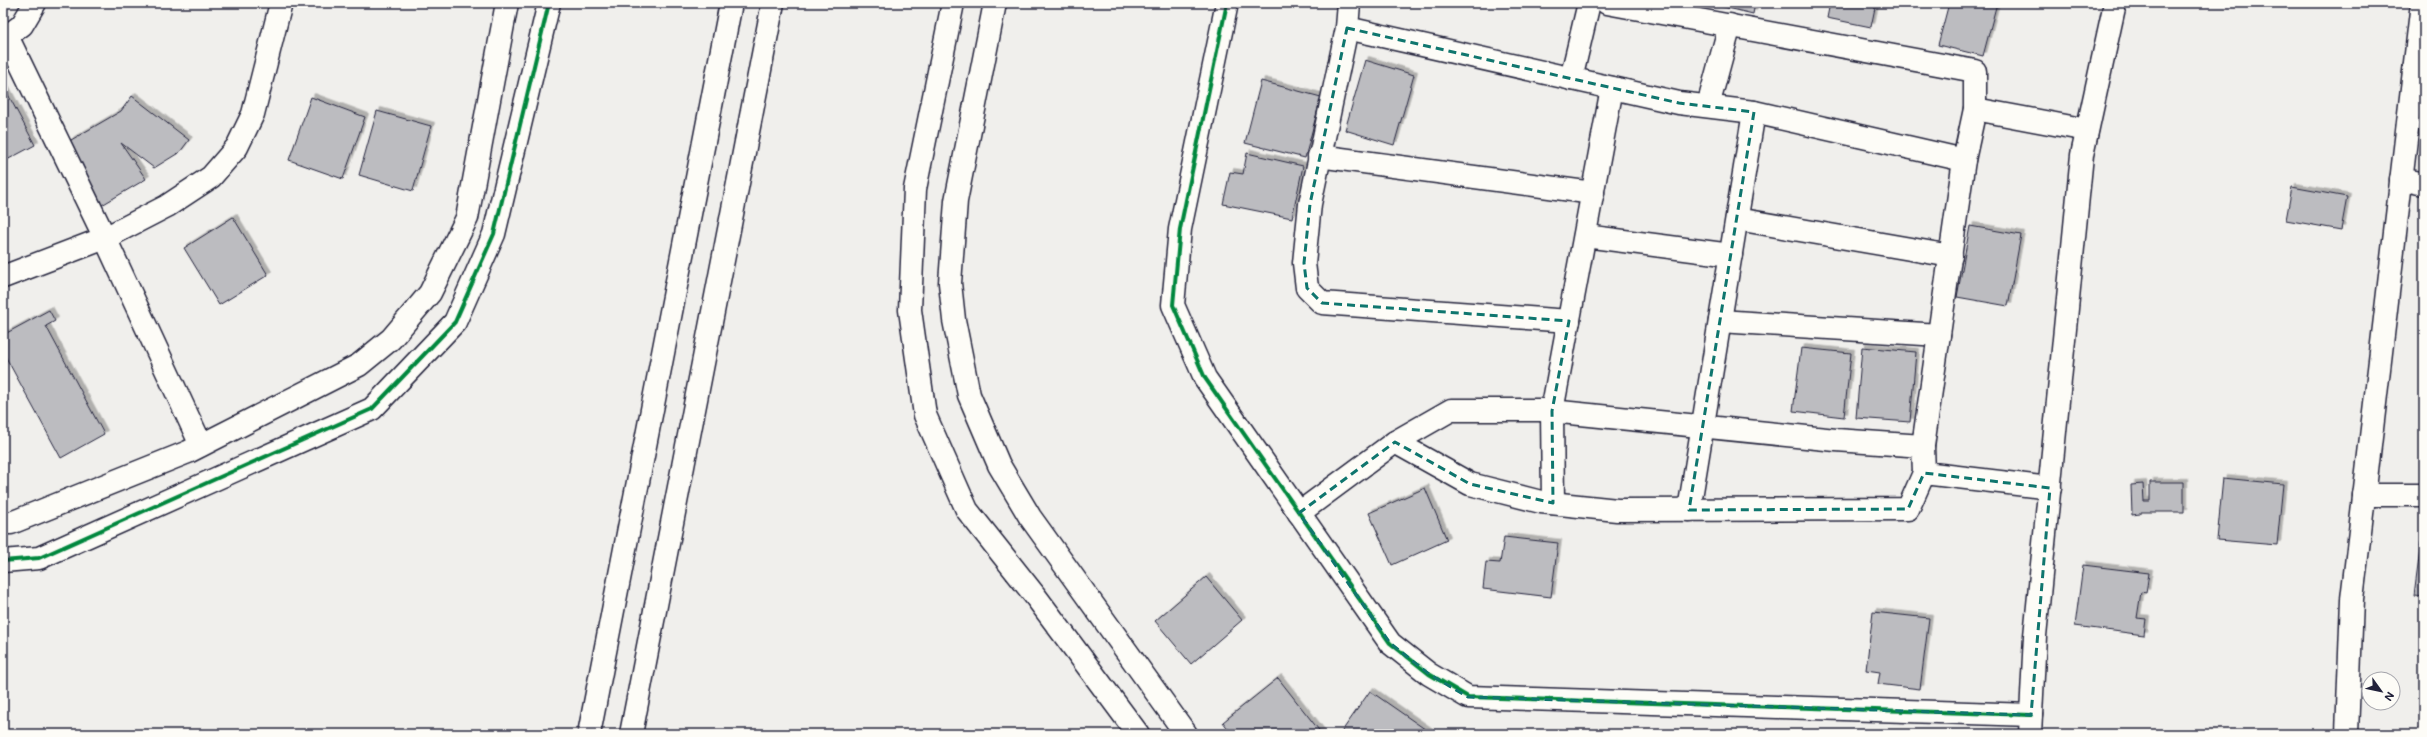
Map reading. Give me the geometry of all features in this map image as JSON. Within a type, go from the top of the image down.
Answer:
[{"type":"street","points":[[35,3],[22,26],[5,38],[105,238],[201,445]]},
{"type":"street","points":[[3,277],[105,238],[167,206],[211,177],[237,147],[253,114],[281,3]]},
{"type":"street","points":[[3,523],[11,523],[201,445],[358,365],[391,339],[430,293],[467,218],[508,3]]},
{"type":"street","points":[[3,561],[39,558],[372,409],[454,322],[494,234],[549,3]]},
{"type":"street","points":[[589,734],[731,3]]},
{"type":"street","points":[[632,734],[773,3]]},
{"type":"street","points":[[953,3],[915,190],[910,310],[925,415],[967,510],[1036,597],[1138,734]]},
{"type":"street","points":[[995,3],[956,201],[950,283],[954,320],[969,395],[998,465],[1030,517],[1186,734]]},
{"type":"street","points":[[1227,3],[1180,229],[1173,305],[1205,378],[1390,643],[1429,674],[1468,697],[2031,724],[2036,636],[2086,130],[2115,3]]},
{"type":"street","points":[[1349,3],[1347,28],[1310,204],[1304,263],[1307,288],[1322,303],[1569,321]]},
{"type":"street","points":[[1571,79],[1589,3]]},
{"type":"street","points":[[1395,442],[1470,484],[1553,503],[1617,510],[1908,509],[1924,473],[1923,446],[1964,160],[1975,110],[1975,71],[1730,25],[1667,8],[1607,3]]},
{"type":"street","points":[[2347,734],[2352,599],[2422,3]]},
{"type":"street","points":[[1708,106],[1730,25]]},
{"type":"street","points":[[1347,28],[1679,103],[1754,112],[1964,160]]},
{"type":"street","points":[[1553,503],[1552,411],[1612,88]]},
{"type":"street","points":[[1975,110],[2086,130]]},
{"type":"street","points":[[1689,510],[1754,112]]},
{"type":"street","points":[[1319,156],[1593,193]]},
{"type":"street","points":[[2401,179],[2424,184]]},
{"type":"street","points":[[1737,219],[1951,256]]},
{"type":"street","points":[[1585,236],[1731,255]]},
{"type":"street","points":[[1720,321],[1939,335]]},
{"type":"street","points":[[1299,513],[1395,442],[1451,410],[1552,411],[1923,446]]},
{"type":"street","points":[[1924,473],[2050,488]]},
{"type":"street","points":[[2364,495],[2424,495]]},
{"type":"highlighted area","points":[[1347,28],[1679,103],[1754,112],[1689,510],[1908,509],[1924,473],[2050,488],[2031,715],[1468,697],[1429,674],[1390,643],[1299,513],[1395,442],[1470,484],[1553,503],[1552,411],[1569,321],[1322,303],[1307,288],[1304,263],[1310,204]]},
{"type":"building","points":[[1707,3],[1755,3],[1753,14]]},
{"type":"building","points":[[1830,3],[1876,3],[1871,27],[1827,18]]},
{"type":"building","points":[[1949,3],[1997,3],[1983,56],[1938,45]]},
{"type":"building","points":[[1365,60],[1414,75],[1394,145],[1345,130]]},
{"type":"building","points":[[1261,81],[1321,97],[1305,158],[1245,143]]},
{"type":"building","points":[[3,85],[35,145],[3,162]]},
{"type":"building","points":[[132,96],[189,140],[180,152],[154,168],[121,143],[146,179],[102,205],[92,197],[64,149],[71,140],[121,111]]},
{"type":"building","points":[[311,97],[365,117],[343,179],[289,160]]},
{"type":"building","points":[[377,111],[431,126],[413,191],[359,175]]},
{"type":"building","points":[[1247,153],[1303,166],[1292,218],[1223,204],[1230,172],[1243,174]]},
{"type":"building","points":[[2292,187],[2347,197],[2341,230],[2286,220]]},
{"type":"building","points":[[233,217],[268,275],[219,305],[184,248]]},
{"type":"building","points":[[1970,226],[2021,235],[2008,306],[1957,297]]},
{"type":"building","points":[[49,310],[55,321],[46,326],[104,434],[61,458],[3,352],[3,335]]},
{"type":"building","points":[[1862,347],[1916,352],[1910,422],[1856,418]]},
{"type":"building","points":[[1801,348],[1851,353],[1844,417],[1793,411]]},
{"type":"building","points":[[2223,478],[2283,484],[2277,545],[2217,540]]},
{"type":"building","points":[[2150,482],[2184,482],[2184,512],[2140,512],[2140,514],[2132,515],[2131,485],[2143,484],[2144,501],[2150,501]]},
{"type":"building","points":[[1425,488],[1447,540],[1392,565],[1369,513]]},
{"type":"building","points":[[1504,537],[1558,543],[1551,597],[1483,589],[1486,562],[1500,563]]},
{"type":"building","points":[[2421,542],[2424,542],[2424,597],[2414,596]]},
{"type":"building","points":[[2083,565],[2149,573],[2146,593],[2141,592],[2137,618],[2146,619],[2144,635],[2075,626]]},
{"type":"building","points":[[1206,577],[1242,620],[1191,664],[1155,621]]},
{"type":"building","points":[[1873,612],[1929,618],[1920,689],[1878,684],[1880,672],[1866,670]]},
{"type":"building","points":[[1278,678],[1322,734],[1232,734],[1223,722]]},
{"type":"building","points":[[1370,691],[1432,734],[1340,734]]},
{"type":"cycle path","points":[[3,561],[39,558],[372,409],[455,322],[494,234],[549,3]]},
{"type":"cycle path","points":[[1227,3],[1180,229],[1173,305],[1205,378],[1390,643],[1429,674],[1468,697],[2031,715]]}]
